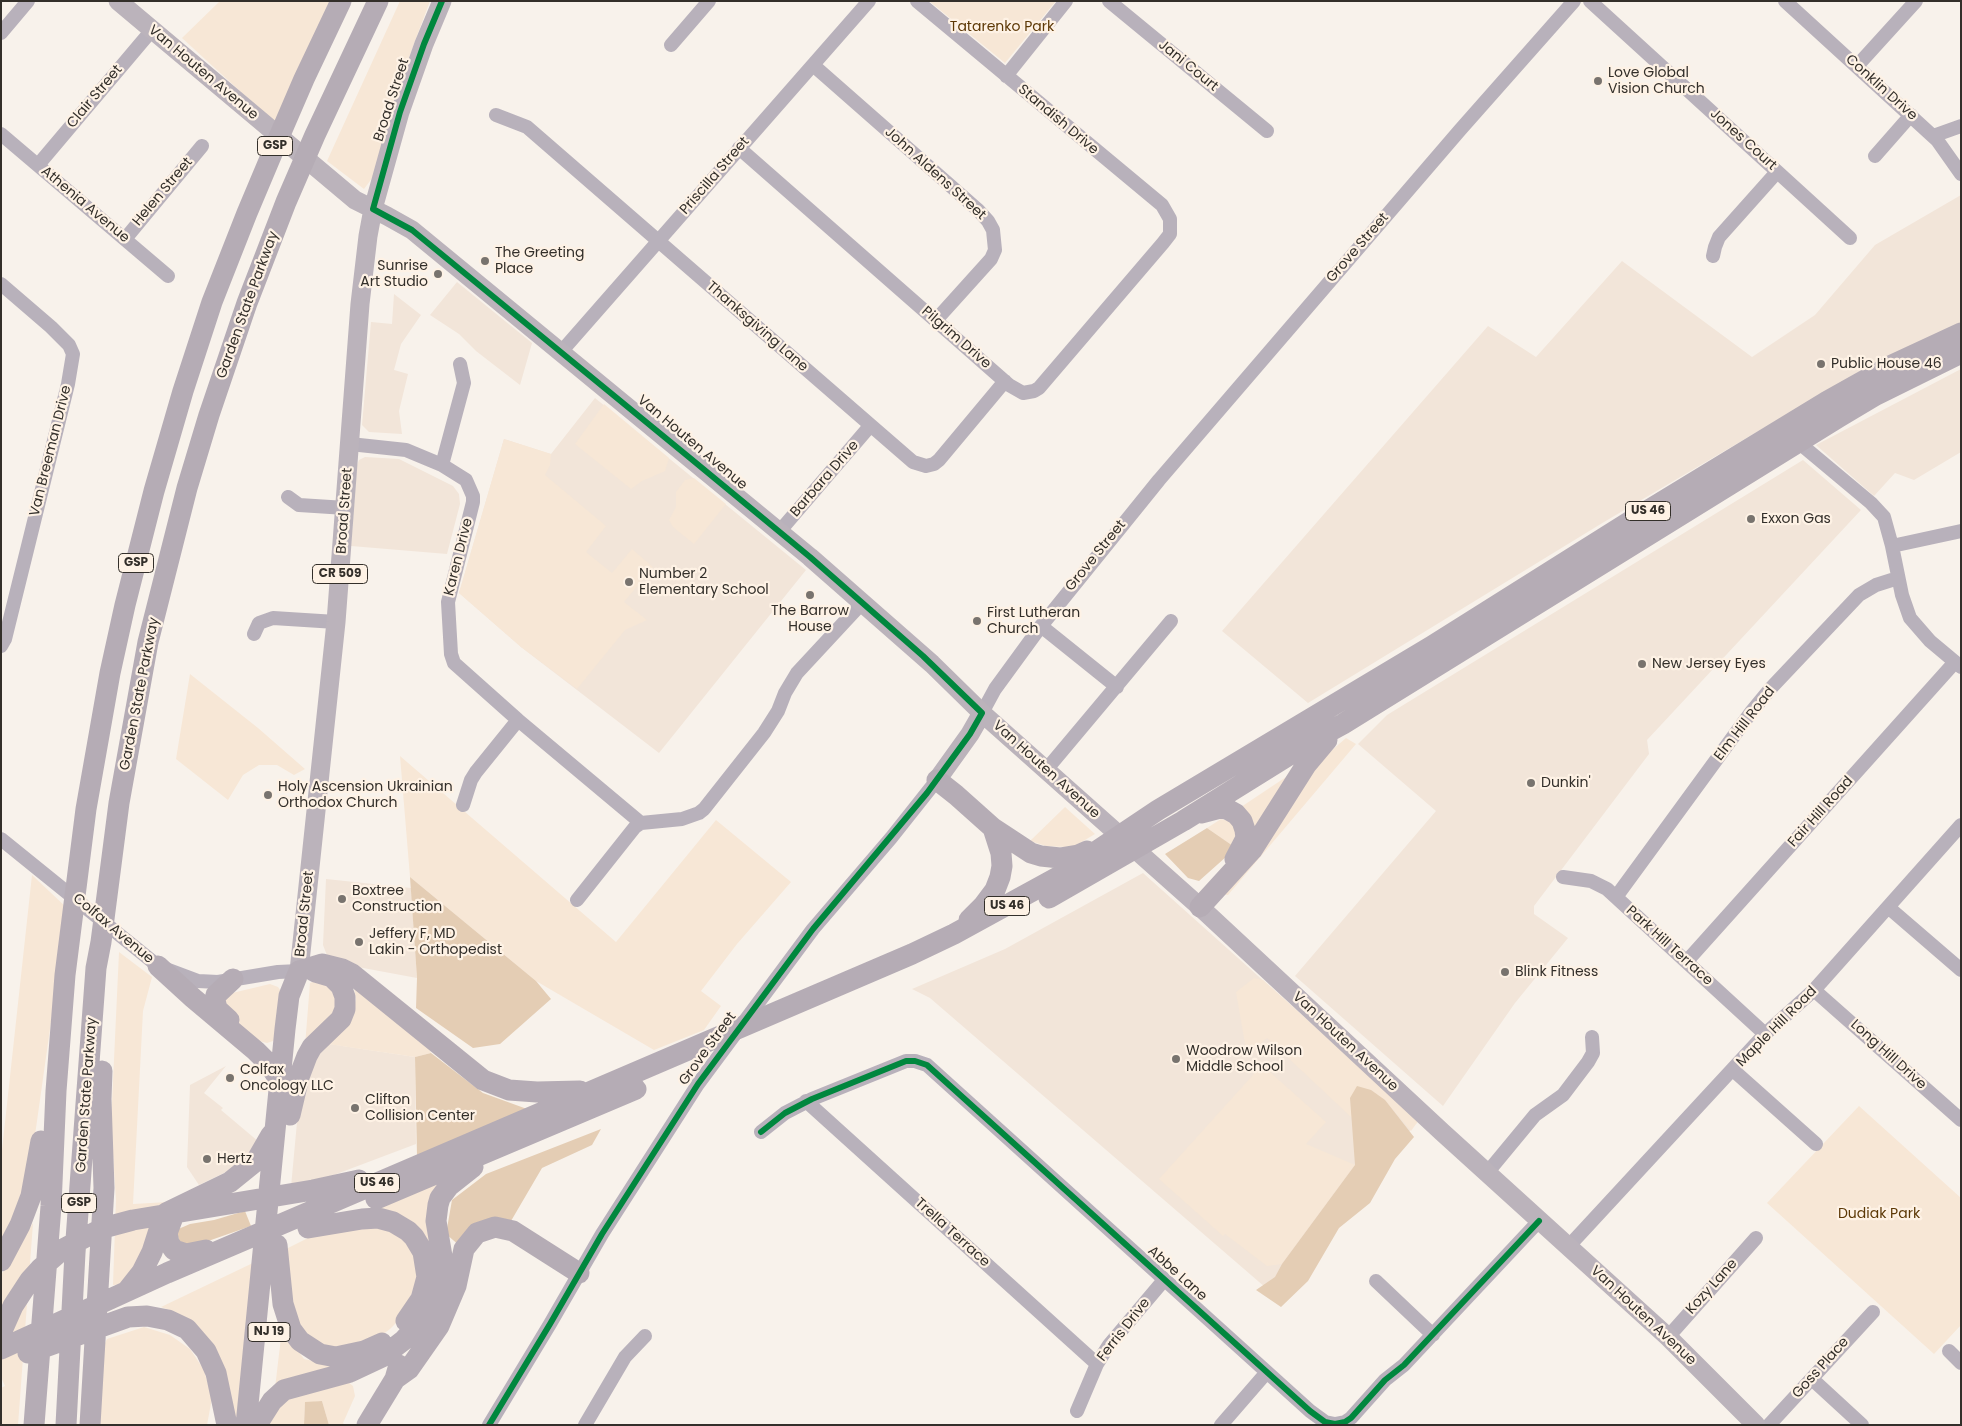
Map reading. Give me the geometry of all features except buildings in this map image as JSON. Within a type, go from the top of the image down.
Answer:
[{"type":"highway","name":"GSP","points":[[34,1425],[51,1206],[56,1091],[69,941],[86,808],[110,673],[154,491],[210,311],[247,213],[304,79],[341,1]]},
{"type":"highway","name":"Garden State Parkway","points":[[66,1425],[75,1253],[96,968],[119,803],[148,642],[187,488],[209,415],[247,303],[282,211],[340,80],[378,1]]},
{"type":"highway","name":"US 46","points":[[291,1233],[464,1146],[912,954],[954,934],[1058,877],[1108,832],[1158,810],[1432,646],[1634,519],[1826,402],[1892,366],[1961,333]]},
{"type":"highway","name":"US 46","points":[[1,1350],[28,1345],[118,1306],[238,1247],[291,1233],[525,1136],[936,958],[1033,908],[1183,821],[1876,395],[1961,353]]},
{"type":"highway","points":[[1200,907],[1256,844],[1313,755],[1343,724]]},
{"type":"highway","points":[[937,780],[956,794],[993,828],[1022,848],[1050,858],[1078,855],[1108,832]]},
{"type":"highway","points":[[1183,821],[1206,811],[1220,808],[1236,814],[1242,821],[1246,830],[1246,838],[1221,884]]},
{"type":"highway","points":[[954,934],[983,906],[996,890],[1002,866],[1001,853],[993,828]]},
{"type":"highway","points":[[90,1425],[104,1188],[101,1099],[103,1044],[101,942]]},
{"type":"highway","points":[[150,960],[256,1051],[269,1064],[280,1081]]},
{"type":"highway","points":[[299,971],[322,964],[342,968],[352,974],[483,1080],[508,1090],[571,1092],[600,1088]]},
{"type":"highway","points":[[226,1425],[219,1384],[212,1362],[206,1351],[187,1329],[168,1320],[147,1316],[128,1317],[118,1306],[142,1272],[152,1252],[166,1214],[230,1182],[253,1164],[261,1155],[283,1119],[312,1047],[341,1019],[346,1003],[341,986],[332,977],[320,973],[299,971]]},
{"type":"highway","name":"NJ 19","points":[[255,1423],[291,1233],[280,1081],[289,996],[299,971]]},
{"type":"highway","name":"NJ 19","points":[[255,1423],[267,1205],[303,996],[299,971]]},
{"type":"highway","points":[[232,979],[216,995],[215,1004],[221,1013],[262,1045],[276,1043],[285,1029]]},
{"type":"highway","points":[[1,1261],[20,1225],[31,1196],[38,1168],[46,1111],[56,1091]]},
{"type":"highway","points":[[367,1425],[395,1378],[401,1360],[435,1304],[442,1286],[444,1260],[436,1221],[440,1198],[449,1186],[477,1164],[525,1136]]},
{"type":"highway","points":[[1,1334],[13,1306],[30,1280],[63,1249],[89,1234],[117,1223],[295,1194],[363,1179],[464,1146]]},
{"type":"highway","points":[[230,1182],[252,1182],[259,1188],[267,1205]]},
{"type":"highway","points":[[180,1207],[168,1228],[167,1238],[174,1250],[186,1254],[238,1247]]},
{"type":"highway","points":[[378,1218],[393,1222],[414,1237],[426,1260],[426,1284],[414,1311],[392,1336],[374,1347],[346,1356],[328,1356],[306,1346],[295,1335],[288,1322],[281,1295],[291,1233],[362,1219],[378,1218]]},
{"type":"highway","points":[[395,1378],[409,1369],[438,1326],[456,1286],[464,1249],[476,1233],[495,1227],[513,1231],[579,1273]]},
{"type":"highway","points":[[44,1301],[46,1392],[44,1425]]},
{"type":"highway","points":[[255,1423],[272,1401],[284,1390],[350,1372],[382,1357],[404,1340],[435,1304]]},
{"type":"highway","name":"US 46","points":[[1,1365],[28,1345]]},
{"type":"highway","points":[[213,1425],[219,1384]]},
{"type":"main road","name":"Van Houten Avenue","points":[[118,1],[355,200],[412,230],[779,532],[862,603],[932,664],[982,713],[1046,770],[1108,832],[1151,864],[1200,907],[1539,1221],[1668,1337],[1756,1425]]},
{"type":"main road","name":"Broad Street","points":[[299,971],[336,622],[360,304],[373,209],[400,112],[424,44],[442,1]]},
{"type":"main road","name":"Grove Street","points":[[937,780],[970,734],[982,713]]},
{"type":"street","points":[[1,33],[28,1]]},
{"type":"street","points":[[671,45],[709,1]]},
{"type":"street","name":"Priscilla Street","points":[[561,352],[868,1]]},
{"type":"street","name":"Standish Drive","points":[[917,1],[1162,205],[1169,216],[1171,226],[1170,234],[1158,249]]},
{"type":"street","points":[[1006,76],[1066,1]]},
{"type":"street","name":"Jani Court","points":[[1109,1],[1267,131]]},
{"type":"street","name":"Grove Street","points":[[982,713],[995,689],[1041,626],[1159,480],[1460,130],[1574,1]]},
{"type":"street","name":"Jones Court","points":[[1590,1],[1850,238]]},
{"type":"street","points":[[1857,66],[1916,1]]},
{"type":"street","name":"Conklin Drive","points":[[1790,5],[1933,136],[1961,174]]},
{"type":"street","name":"Clair Street","points":[[38,165],[152,30]]},
{"type":"street","name":"John Aldens Street","points":[[812,65],[978,210],[993,230],[995,250],[991,259],[936,320]]},
{"type":"street","name":"Thanksgiving Lane","points":[[496,115],[527,127],[913,462],[921,465],[930,465],[939,460],[1005,381]]},
{"type":"street","points":[[1874,156],[1910,115]]},
{"type":"street","points":[[1933,136],[1961,126]]},
{"type":"street","name":"Athenia Avenue","points":[[1,134],[168,276]]},
{"type":"street","name":"Helen Street","points":[[124,239],[202,146]]},
{"type":"street","name":"Pilgrim Drive","points":[[739,148],[1018,392],[1034,392],[1039,388],[1158,249]]},
{"type":"street","points":[[1713,256],[1720,237],[1777,172]]},
{"type":"street","name":"Van Breeman Drive","points":[[1,284],[51,327],[69,346],[73,354],[68,384],[6,612],[5,639],[1,646]]},
{"type":"street","points":[[442,464],[464,382],[460,364]]},
{"type":"street","name":"Barbara Drive","points":[[779,532],[870,426]]},
{"type":"street","points":[[1798,442],[1871,503],[1884,517],[1905,608],[1910,618],[1930,641],[1958,665]]},
{"type":"street","name":"Karen Drive","points":[[350,444],[406,450],[442,464],[466,480],[473,496],[448,602],[451,654],[454,663],[640,823]]},
{"type":"street","points":[[288,497],[299,505],[346,508]]},
{"type":"street","points":[[1892,546],[1961,532]]},
{"type":"street","name":"Elm Hill Road","points":[[1616,897],[1746,719],[1771,688],[1859,595],[1876,585],[1898,578]]},
{"type":"street","points":[[577,900],[634,827],[640,823],[682,819],[699,813],[704,809],[764,733],[797,673],[862,603]]},
{"type":"street","points":[[254,634],[260,623],[273,618],[336,622]]},
{"type":"street","points":[[1046,770],[1171,621]]},
{"type":"street","points":[[1041,626],[1117,687]]},
{"type":"street","name":"Fair Hill Road","points":[[1687,961],[1958,665]]},
{"type":"street","points":[[463,805],[471,780],[476,772],[518,720]]},
{"type":"street","name":"Grove Street","points":[[490,1424],[640,1173],[698,1084],[814,929],[937,780]]},
{"type":"street","name":"Maple Hill Road","points":[[1568,1247],[1765,1034],[1814,990],[1961,825]]},
{"type":"street","name":"Colfax Avenue","points":[[1,839],[150,960],[198,981],[218,982],[278,972],[299,971]]},
{"type":"street","name":"Park Hill Terrace","points":[[1563,877],[1585,879],[1600,884],[1687,961],[1765,1034]]},
{"type":"street","points":[[1888,907],[1961,970]]},
{"type":"street","name":"Long Hill Drive","points":[[1814,990],[1961,1120]]},
{"type":"street","points":[[1487,1173],[1535,1115],[1563,1095],[1588,1062],[1592,1053],[1592,1037]]},
{"type":"street","name":"Abbe Lane","points":[[761,1132],[785,1113],[806,1101],[906,1061],[927,1064],[1310,1411],[1325,1422],[1335,1424],[1352,1418],[1385,1380],[1404,1365],[1539,1221]]},
{"type":"street","points":[[1733,1070],[1816,1144]]},
{"type":"street","name":"Trella Terrace","points":[[806,1101],[1097,1364]]},
{"type":"street","name":"Kozy Lane","points":[[1668,1337],[1756,1238]]},
{"type":"street","name":"Ferris Drive","points":[[1077,1411],[1097,1364],[1109,1346],[1164,1280]]},
{"type":"street","points":[[1376,1281],[1433,1334]]},
{"type":"street","name":"Goss Place","points":[[1769,1425],[1873,1312]]},
{"type":"street","points":[[585,1425],[626,1356],[644,1336]]},
{"type":"street","points":[[1949,1351],[1961,1362]]},
{"type":"street","points":[[1221,1425],[1267,1372]]},
{"type":"street","points":[[1812,1379],[1862,1425]]},
{"type":"shaded area","points":[[1961,195],[1961,324],[1867,367],[1604,522],[1308,703],[1222,631],[1488,326],[1536,357],[1622,261],[1752,357],[1815,315],[1875,245]]},
{"type":"shaded area","points":[[457,282],[532,343],[520,385],[476,351],[459,334],[430,315]]},
{"type":"shaded area","points":[[394,294],[421,315],[401,344],[394,370],[408,374],[399,411],[402,434],[369,432],[362,425],[371,322],[392,324]]},
{"type":"shaded area","points":[[1961,369],[1961,452],[1914,480],[1895,473],[1874,496],[1816,445]]},
{"type":"shaded area","name":"Number 2 Elementary School","points":[[595,398],[806,570],[659,753],[521,647],[459,593],[504,439],[551,454]]},
{"type":"shaded area","points":[[365,457],[399,459],[453,486],[459,494],[460,504],[447,554],[351,546],[357,465],[359,460]]},
{"type":"shaded area","points":[[1803,460],[1861,510],[1647,740],[1649,754],[1534,906],[1534,914],[1568,938],[1515,1003],[1443,1106],[1295,976],[1436,811],[1358,744],[1387,715]]},
{"type":"shaded area","points":[[1207,828],[1236,848],[1199,881],[1188,878],[1165,854]]},
{"type":"shaded area","name":"Woodrow Wilson Middle School","points":[[1143,873],[1419,1120],[1273,1294],[930,998],[912,989],[1005,949]]},
{"type":"shaded area","points":[[410,877],[536,981],[551,999],[500,1044],[473,1048],[416,1008],[417,978]]},
{"type":"shaded area","points":[[326,879],[411,888],[417,978],[347,965],[328,958],[323,945]]},
{"type":"shaded area","points":[[323,1043],[415,1057],[416,1144],[310,1184],[291,1187],[301,1079]]},
{"type":"shaded area","points":[[431,1053],[483,1093],[527,1109],[417,1156],[415,1057]]},
{"type":"shaded area","points":[[226,1066],[204,1093],[259,1142],[250,1155],[230,1170],[199,1185],[187,1167],[190,1085]]},
{"type":"shaded area","points":[[1357,1086],[1371,1090],[1385,1100],[1414,1137],[1395,1159],[1370,1203],[1339,1228],[1308,1281],[1281,1307],[1256,1290],[1275,1277],[1282,1264],[1355,1165],[1350,1098]]},
{"type":"shaded area","points":[[601,1129],[592,1145],[542,1168],[511,1221],[460,1246],[446,1234],[452,1200],[486,1174]]},
{"type":"shaded area","points":[[245,1211],[251,1226],[194,1246],[180,1243],[176,1230],[190,1224],[214,1220]]},
{"type":"shaded area","points":[[322,1401],[329,1425],[304,1425],[305,1402]]},
{"type":"green space","points":[[220,1],[333,1],[277,125],[182,38]]},
{"type":"green space","points":[[400,1],[430,1],[402,76],[376,173],[364,189],[327,161]]},
{"type":"green space","name":"Tatarenko Park","points":[[929,1],[1056,1],[1005,63]]},
{"type":"green space","points":[[604,404],[669,458],[665,471],[642,481],[631,489],[575,444]]},
{"type":"green space","points":[[504,439],[551,454],[550,465],[545,475],[606,526],[586,552],[612,573],[632,549],[653,567],[624,602],[647,620],[625,630],[577,689],[521,647],[459,593]]},
{"type":"green space","points":[[694,478],[726,504],[694,544],[673,527],[669,520],[676,507],[676,492],[685,480]]},
{"type":"green space","points":[[190,674],[258,728],[305,769],[294,775],[277,765],[259,765],[243,775],[228,800],[176,759]]},
{"type":"green space","points":[[1346,738],[1356,744],[1228,895],[1221,894],[1308,771]]},
{"type":"green space","points":[[400,756],[616,942],[716,820],[791,882],[737,944],[701,991],[721,1006],[704,1030],[654,1050],[536,981],[410,877]]},
{"type":"green space","points":[[1295,771],[1254,836],[1241,807]]},
{"type":"green space","points":[[1065,807],[1095,834],[1075,846],[1046,846],[1030,841]]},
{"type":"green space","points":[[1221,819],[1232,822],[1236,828],[1236,848],[1207,828]]},
{"type":"green space","points":[[32,875],[67,908],[26,1199],[1,1251],[1,1159]]},
{"type":"green space","points":[[119,952],[152,977],[143,1011],[133,1204],[168,1202],[130,1284],[113,1285],[116,1200],[111,1124]]},
{"type":"green space","points":[[1254,978],[1263,980],[1419,1120],[1411,1131],[1385,1100],[1371,1090],[1350,1098],[1352,1118],[1267,1038],[1247,1055],[1236,992]]},
{"type":"green space","points":[[315,981],[333,989],[339,1006],[305,1046],[310,983]]},
{"type":"green space","points":[[353,982],[428,1046],[431,1053],[415,1057],[328,1044],[350,1021],[356,999]]},
{"type":"green space","points":[[270,984],[278,987],[283,994],[278,1036],[273,1041],[267,1043],[259,1041],[224,1011],[224,998],[228,994]]},
{"type":"green space","points":[[1262,1065],[1326,1122],[1306,1144],[1355,1165],[1282,1264],[1267,1266],[1225,1234],[1223,1236],[1159,1179]]},
{"type":"green space","name":"Dudiak Park","points":[[1859,1106],[1961,1198],[1961,1325],[1934,1354],[1767,1203]]},
{"type":"green space","points":[[455,1173],[433,1270],[373,1210]]},
{"type":"green space","points":[[33,1223],[18,1425],[1,1425],[1,1388],[5,1386],[1,1377],[1,1275]]},
{"type":"green space","points":[[375,1223],[409,1241],[421,1276],[397,1322],[390,1329],[382,1335],[331,1350],[295,1326],[286,1249],[316,1234]]},
{"type":"green space","points":[[255,1262],[241,1425],[233,1425],[228,1388],[172,1311],[161,1307]]},
{"type":"green space","points":[[144,1327],[170,1335],[190,1349],[204,1370],[212,1398],[207,1425],[96,1425],[100,1353],[107,1339]]},
{"type":"green space","points":[[282,1329],[304,1359],[348,1369],[275,1388]]},
{"type":"green space","points":[[348,1382],[353,1386],[355,1396],[343,1423],[345,1425],[329,1425],[322,1401],[305,1403],[304,1425],[266,1425],[275,1403]]},
{"type":"cycle path","points":[[442,1],[424,44],[400,112],[373,209],[412,230],[810,557],[923,656],[982,713],[970,734],[927,793],[813,929],[698,1084],[602,1234],[489,1425]]},
{"type":"cycle path","points":[[761,1132],[785,1113],[812,1099],[906,1061],[915,1061],[927,1065],[1310,1411],[1325,1422],[1335,1424],[1345,1422],[1351,1418],[1385,1380],[1404,1365],[1539,1221]]},
{"type":"place","name":"Love Global Vision Church","points":[[1598,81]]},
{"type":"place","name":"The Greeting Place","points":[[485,261]]},
{"type":"place","name":"Sunrise Art Studio","points":[[438,274]]},
{"type":"place","name":"Public House 46","points":[[1821,364]]},
{"type":"place","name":"Exxon Gas","points":[[1751,519]]},
{"type":"place","name":"Number 2 Elementary School","points":[[629,582]]},
{"type":"place","name":"The Barrow House","points":[[810,595]]},
{"type":"place","name":"First Lutheran Church","points":[[977,621]]},
{"type":"place","name":"New Jersey Eyes","points":[[1642,664]]},
{"type":"place","name":"Dunkin'","points":[[1531,783]]},
{"type":"place","name":"Holy Ascension Ukrainian Orthodox Church","points":[[268,795]]},
{"type":"place","name":"Boxtree Construction","points":[[342,899]]},
{"type":"place","name":"Jeffery F, MD Lakin - Orthopedist","points":[[359,942]]},
{"type":"place","name":"Blink Fitness","points":[[1505,972]]},
{"type":"place","name":"Woodrow Wilson Middle School","points":[[1176,1059]]},
{"type":"place","name":"Colfax Oncology LLC","points":[[230,1078]]},
{"type":"place","name":"Clifton Collision Center","points":[[355,1108]]},
{"type":"place","name":"Hertz","points":[[207,1159]]}]
